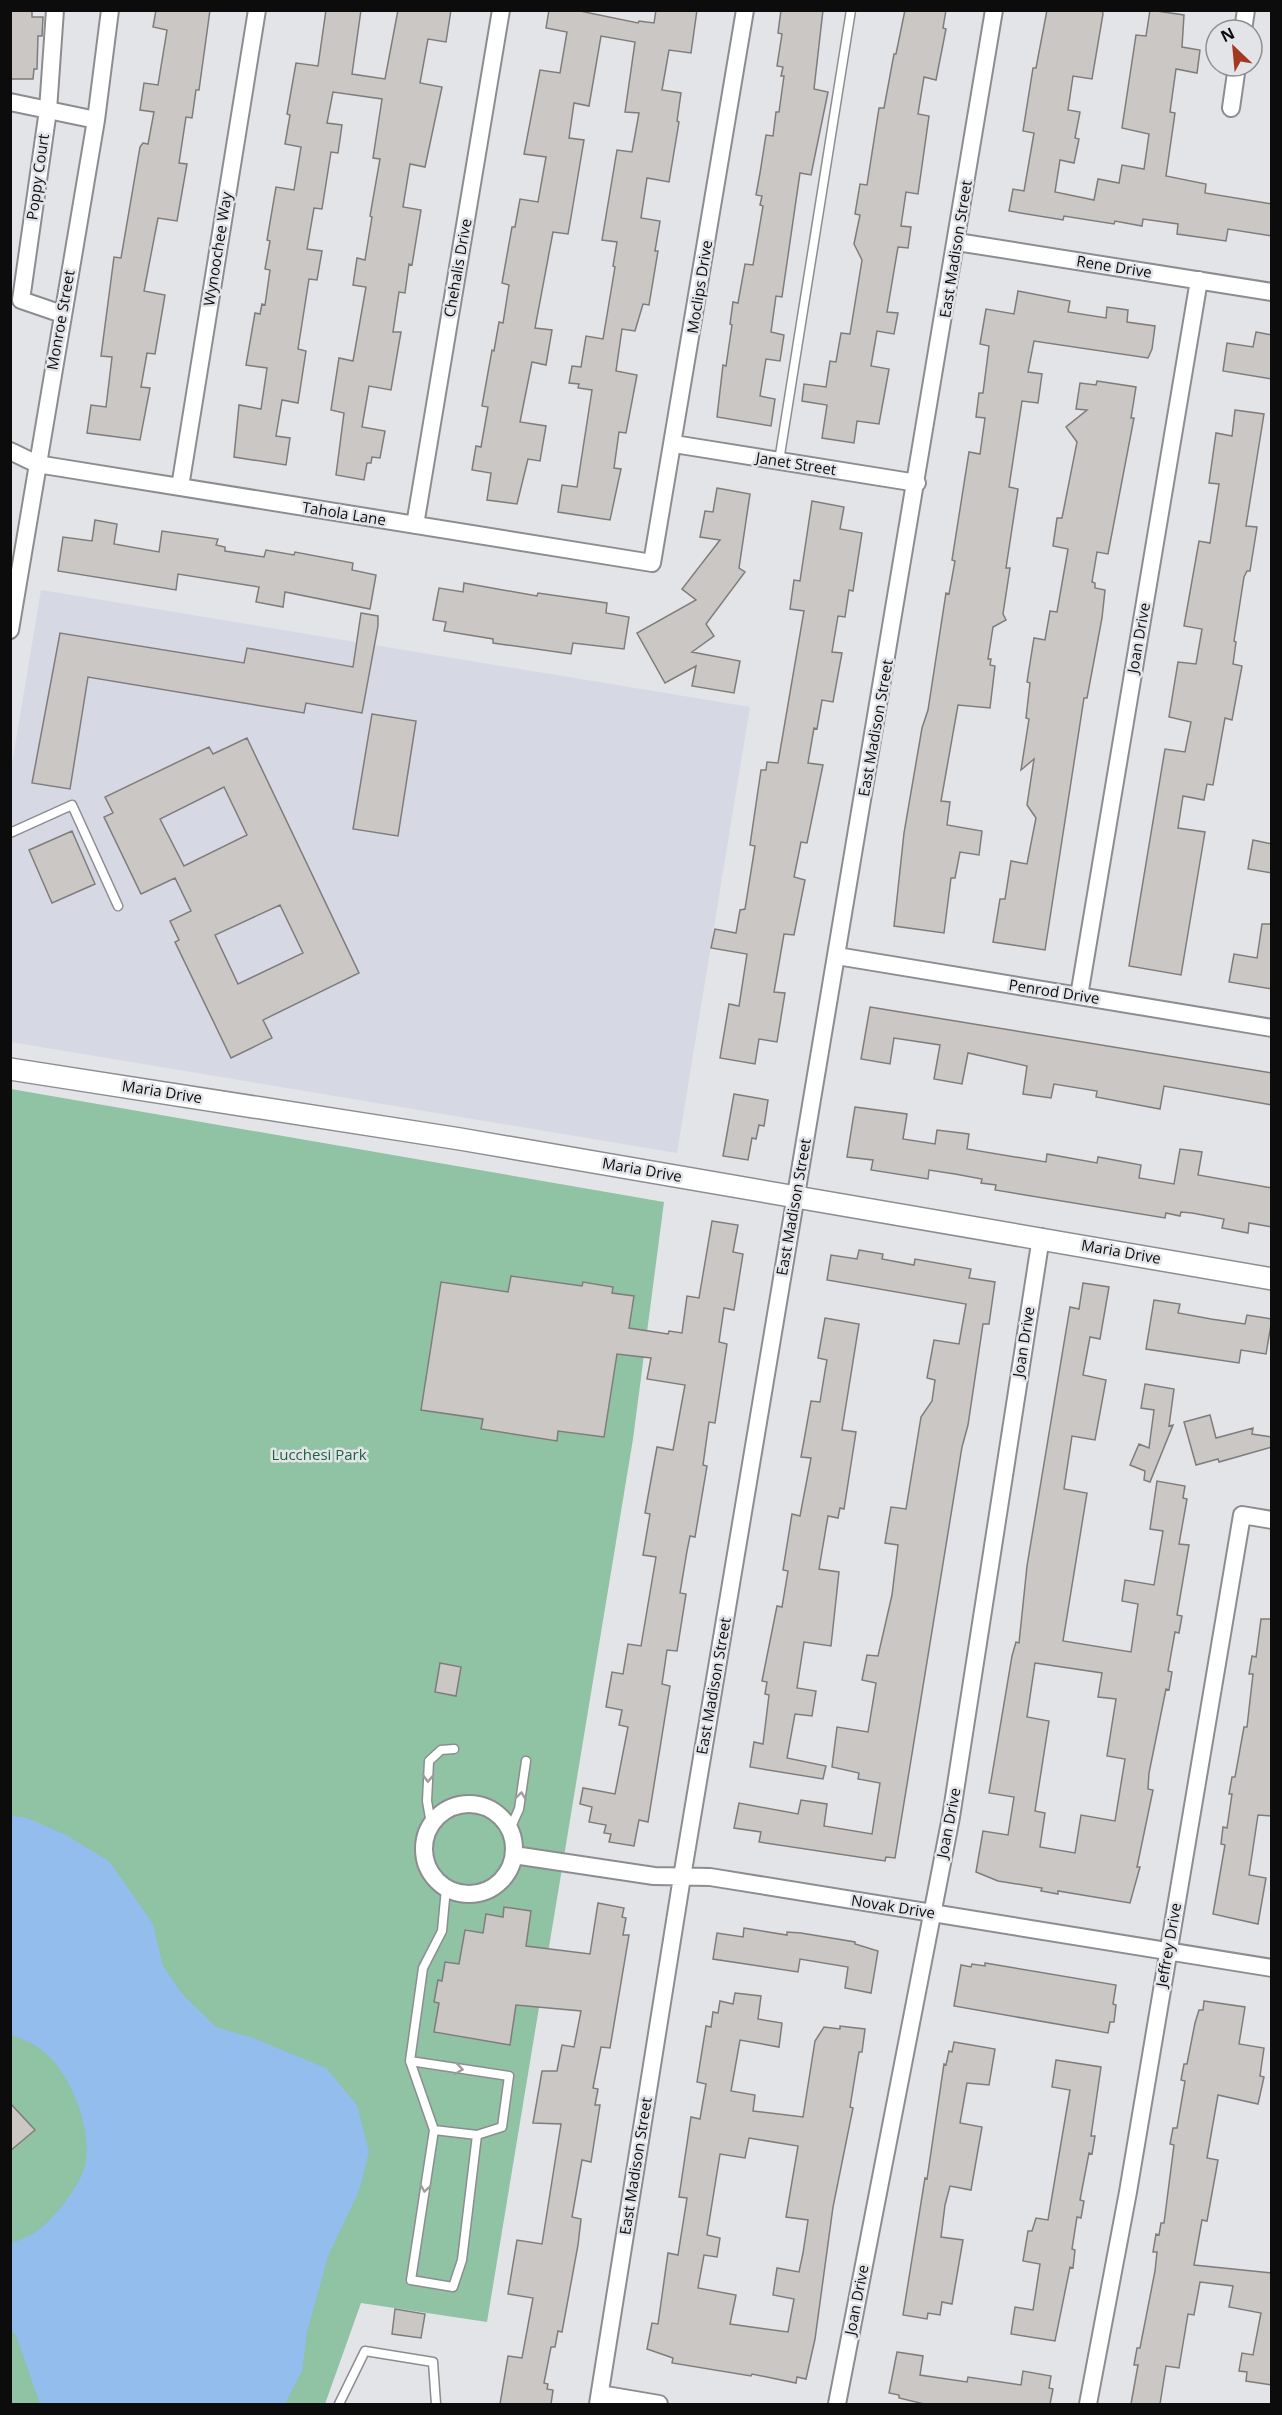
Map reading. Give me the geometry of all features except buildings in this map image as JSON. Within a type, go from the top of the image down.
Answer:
[{"type":"street","name":"Poppy Court","points":[[55,10],[48,110],[21,300],[62,314]]},
{"type":"street","name":"Monroe Street","points":[[10,630],[96,120],[110,10]]},
{"type":"street","name":"Wynoochee Way","points":[[180,487],[257,10]]},
{"type":"street","name":"Chehalis Drive","points":[[415,525],[501,10]]},
{"type":"street","name":"Moclips Drive","points":[[652,563],[675,444],[745,10]]},
{"type":"street","name":"East Madison Street","points":[[599,2399],[682,1877],[994,10]]},
{"type":"street","points":[[1231,108],[1235,78]]},
{"type":"street","points":[[10,102],[96,120]]},
{"type":"street","name":"Rene Drive","points":[[957,242],[1272,292]]},
{"type":"street","name":"Joan Drive","points":[[1079,996],[1199,280]]},
{"type":"street","name":"Janet Street","points":[[675,444],[916,483]]},
{"type":"street","name":"Tahola Lane","points":[[10,451],[37,464],[652,563]]},
{"type":"street","name":"Penrod Drive","points":[[837,957],[1272,1028]]},
{"type":"street","name":"Maria Drive","points":[[10,1069],[471,1140],[1041,1237],[1272,1279]]},
{"type":"street","name":"Joan Drive","points":[[837,2404],[951,1817],[1041,1237]]},
{"type":"street","name":"Jeffrey Drive","points":[[1088,2404],[1242,1515],[1272,1520]]},
{"type":"street","points":[[472,1804],[491,1809],[510,1829],[514,1856],[510,1869],[501,1881],[489,1890],[475,1894],[460,1893],[446,1888],[435,1879],[427,1867],[424,1852],[425,1838],[431,1824],[440,1814],[452,1807],[472,1804]]},
{"type":"street","name":"Novak Drive","points":[[514,1856],[654,1876],[710,1877],[1272,1968]]},
{"type":"street","points":[[599,2399],[660,2404]]},
{"type":"lane","points":[[778,461],[851,10]]},
{"type":"lane","points":[[10,833],[72,805],[118,906]]},
{"type":"lane","points":[[431,1824],[427,1801],[429,1761],[441,1750],[454,1749]]},
{"type":"lane","points":[[510,1829],[519,1809],[526,1761]]},
{"type":"lane","points":[[446,1888],[442,1931],[423,1968],[410,2061],[434,2130],[411,2280],[453,2287],[462,2260],[477,2135]]},
{"type":"lane","points":[[410,2061],[509,2076],[502,2127],[477,2135],[434,2130]]},
{"type":"lane","points":[[339,2404],[365,2351],[433,2362],[436,2404]]},
{"type":"shaded area","points":[[41,590],[750,707],[677,1153],[11,1042],[11,770]]},
{"type":"green space","name":"Lucchesi Park","points":[[11,1089],[664,1202],[633,1439],[487,2322],[361,2303],[325,2404],[11,2404]]},
{"type":"water","points":[[11,1816],[27,1818],[64,1834],[109,1861],[153,1924],[163,1966],[182,1994],[216,2027],[253,2038],[326,2068],[357,2105],[369,2152],[359,2191],[328,2256],[307,2332],[302,2371],[285,2404],[40,2404],[16,2335],[11,2331],[11,2243],[43,2227],[65,2202],[83,2172],[86,2141],[79,2107],[72,2090],[54,2061],[40,2048],[11,2035]]}]
